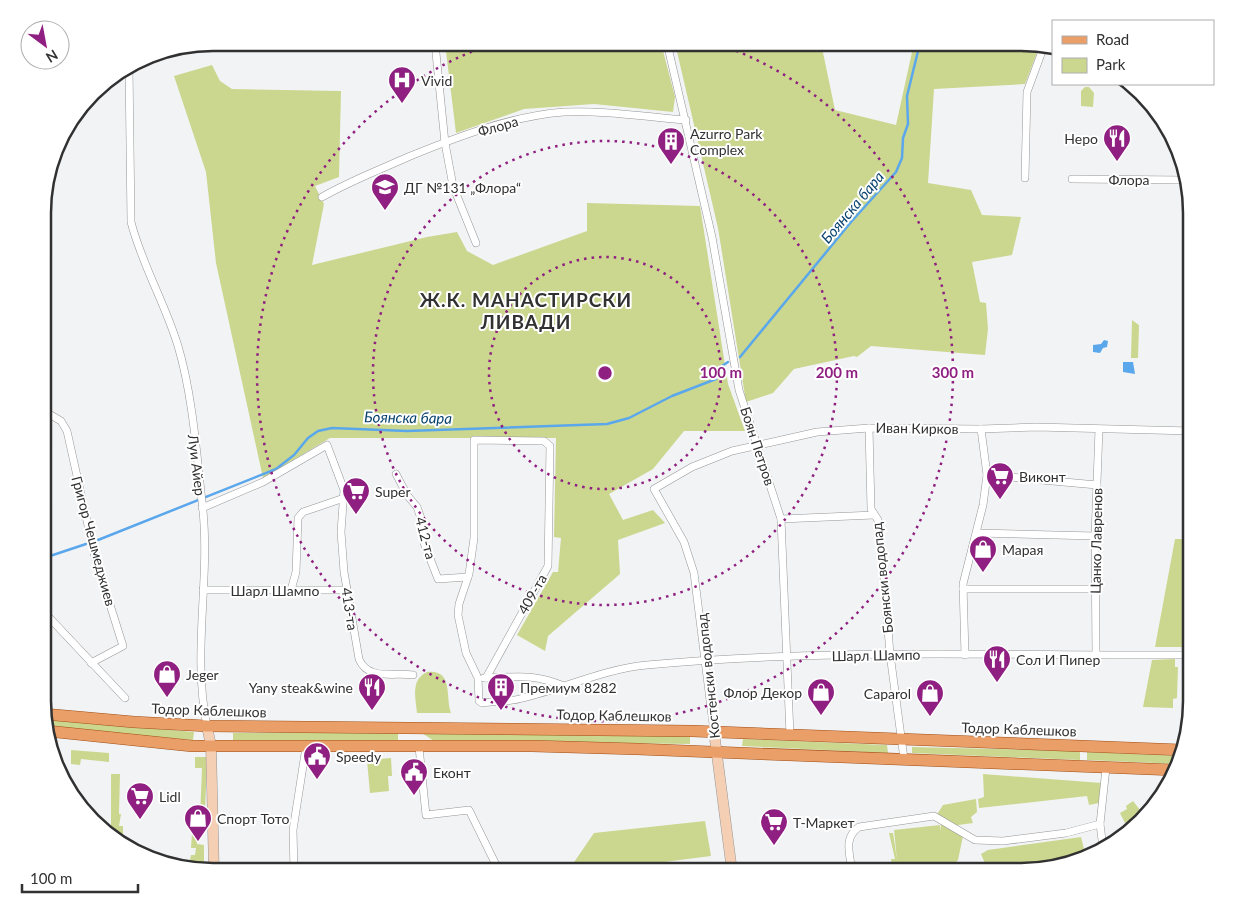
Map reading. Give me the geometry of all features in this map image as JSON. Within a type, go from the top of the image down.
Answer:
[{"type":"main road","name":"Тодор Каблешков","points":[[52,715],[207,726],[468,727],[714,732],[1175,750]]},
{"type":"main road","name":"Луи Айер","points":[[207,726],[211,746],[214,862]]},
{"type":"main road","points":[[54,732],[211,746],[541,746],[716,751],[1167,770]]},
{"type":"main road","name":"Костенски водопад","points":[[714,732],[731,863]]},
{"type":"street","points":[[436,51],[445,143],[453,186],[476,243]]},
{"type":"street","name":"Боян Петров","points":[[669,52],[714,246],[740,390],[781,520],[790,735]]},
{"type":"street","points":[[1025,178],[1027,92],[1041,53]]},
{"type":"street","name":"Луи Айер","points":[[129,75],[131,222],[137,244],[168,316],[180,354],[186,382],[201,501],[206,545],[200,632],[202,700],[207,726]]},
{"type":"street","name":"Флора","points":[[322,197],[348,182],[445,143],[522,119],[565,112],[686,120]]},
{"type":"street","name":"Флора","points":[[1072,179],[1179,180]]},
{"type":"street","name":"Григор Чешмеджиев","points":[[51,415],[61,421],[67,431],[95,558],[123,646],[91,663]]},
{"type":"street","name":"Иван Кирков","points":[[654,489],[692,467],[732,451],[756,444],[817,432],[869,428],[981,429],[1036,427],[1182,431]]},
{"type":"street","name":"Боянски водопад","points":[[869,428],[871,509],[878,520],[881,542],[890,654],[904,759]]},
{"type":"street","points":[[965,655],[963,589],[977,534],[986,475],[981,429]]},
{"type":"street","name":"Цанко Лавренов","points":[[1096,654],[1095,536],[1100,429]]},
{"type":"street","name":"409-та","points":[[468,577],[474,538],[474,440],[548,443],[548,566],[482,678]]},
{"type":"street","name":"413-та","points":[[201,501],[263,482],[327,445],[344,490],[341,532],[347,590],[361,665],[372,673],[413,675]]},
{"type":"street","name":"412-та","points":[[396,474],[408,495],[418,507],[423,524],[424,543],[438,579],[468,577]]},
{"type":"street","points":[[986,475],[1097,485]]},
{"type":"street","name":"Костенски водопад","points":[[654,489],[678,530],[692,564],[699,594],[714,732]]},
{"type":"street","points":[[291,590],[296,572],[298,518],[303,512],[344,498]]},
{"type":"street","points":[[781,520],[874,515]]},
{"type":"street","points":[[977,534],[1095,536]]},
{"type":"street","points":[[468,577],[459,604],[459,624],[466,652],[482,678],[529,676],[543,678],[564,686]]},
{"type":"street","points":[[963,589],[1095,589]]},
{"type":"street","name":"Шарл Шампо","points":[[203,590],[347,590]]},
{"type":"street","points":[[52,620],[125,698]]},
{"type":"street","name":"Шарл Шампо","points":[[482,678],[479,700],[482,703],[521,699],[597,674],[645,665],[787,657],[890,654],[1182,655]]},
{"type":"street","points":[[294,862],[293,830],[306,747]]},
{"type":"street","points":[[419,747],[426,815],[469,810],[495,862]]},
{"type":"street","points":[[1102,840],[1100,824],[1106,768]]},
{"type":"street","points":[[851,863],[848,842],[850,833],[859,827],[934,816],[975,840],[1003,841],[1066,833],[1100,824]]},
{"type":"green space","points":[[446,51],[663,52],[675,97],[673,112],[594,104],[524,109],[456,133]]},
{"type":"green space","points":[[677,52],[823,52],[835,110],[896,125],[912,52],[1037,53],[1025,84],[934,89],[928,183],[971,190],[982,215],[1021,217],[1012,255],[972,262],[980,302],[986,303],[988,329],[985,355],[871,346],[857,357],[854,356],[794,369],[773,393],[746,402],[718,228]]},
{"type":"green space","points":[[212,65],[220,81],[232,89],[341,91],[339,177],[315,186],[324,204],[312,265],[427,237],[457,232],[467,251],[493,265],[587,231],[587,203],[700,206],[728,384],[745,431],[684,431],[653,469],[609,494],[623,520],[653,510],[665,523],[618,540],[620,574],[548,636],[545,651],[517,635],[553,572],[558,572],[561,538],[554,537],[556,438],[330,438],[263,478],[216,263],[206,172],[174,76]]},
{"type":"green space","points":[[1085,87],[1089,87],[1094,93],[1093,107],[1081,106],[1081,91]]},
{"type":"green space","points":[[1132,320],[1139,325],[1138,358],[1131,358]]},
{"type":"green space","points":[[1175,539],[1182,539],[1182,647],[1155,647]]},
{"type":"green space","points":[[1175,659],[1175,667],[1178,667],[1177,698],[1173,699],[1173,708],[1143,707],[1152,660]]},
{"type":"green space","points":[[427,672],[436,672],[445,679],[451,713],[417,713],[416,685],[422,675]]},
{"type":"green space","points":[[53,720],[194,732],[193,740],[54,728]]},
{"type":"green space","points":[[233,733],[398,733],[398,741],[233,742]]},
{"type":"green space","points":[[422,733],[690,736],[690,744],[434,741]]},
{"type":"green space","points":[[743,739],[887,745],[888,753],[742,746]]},
{"type":"green space","points":[[912,747],[1080,751],[1080,760],[912,753]]},
{"type":"green space","points":[[71,750],[109,753],[109,762],[81,759],[80,765],[71,764]]},
{"type":"green space","points":[[1087,752],[1173,756],[1170,764],[1087,760]]},
{"type":"green space","points":[[195,757],[207,757],[205,814],[200,818],[202,768],[195,768]]},
{"type":"green space","points":[[391,758],[392,776],[388,776],[389,791],[370,793],[367,760]]},
{"type":"green space","points":[[111,774],[120,774],[119,814],[121,814],[119,826],[123,826],[123,835],[111,826]]},
{"type":"green space","points":[[983,774],[1102,783],[1099,803],[1089,805],[1087,796],[979,808],[978,799],[984,797]]},
{"type":"green space","points":[[976,799],[977,812],[971,817],[973,823],[951,826],[936,816],[943,805]]},
{"type":"green space","points":[[1133,801],[1140,809],[1125,823],[1120,813],[1127,809],[1126,806]]},
{"type":"green space","points":[[705,821],[711,856],[660,863],[574,862],[594,833]]},
{"type":"green space","points":[[941,822],[963,836],[958,860],[955,863],[892,863],[891,859],[895,859],[889,833],[893,833],[897,860],[894,830],[940,825],[941,831]]},
{"type":"green space","points":[[192,833],[196,833],[200,840],[197,840],[197,844],[204,845],[204,862],[181,860],[190,860],[191,855],[195,855],[196,848],[191,848]]},
{"type":"green space","points":[[1081,837],[1085,849],[1052,860],[1020,863],[985,863],[981,854],[988,850]]},
{"type":"water","points":[[1104,340],[1108,341],[1107,347],[1103,348],[1100,353],[1093,352],[1093,345],[1101,344]]},
{"type":"water","points":[[1123,362],[1133,362],[1135,374],[1123,372]]},
{"type":"waterway","name":"Боянска бара","points":[[740,357],[851,222],[896,172],[902,158],[903,138],[908,124],[907,96],[918,52]]},
{"type":"waterway","name":"Боянска бара","points":[[98,540],[276,469],[294,455],[308,438],[318,431],[332,428],[407,431],[607,424],[629,418],[672,396],[716,379],[722,366],[728,362]]},
{"type":"waterway","name":"Боянска бара","points":[[52,555],[86,544]]},
{"type":"place","name":"Vivid","points":[[402,104]]},
{"type":"place","name":"Неро","points":[[1117,162]]},
{"type":"place","name":"Azurro Park Complex","points":[[671,165]]},
{"type":"place","name":"ДГ №131 „Флора“","points":[[385,211]]},
{"type":"place","name":"Виконт","points":[[1000,500]]},
{"type":"place","name":"Super","points":[[356,515]]},
{"type":"place","name":"Марая","points":[[983,573]]},
{"type":"place","name":"Сол И Пипер","points":[[997,683]]},
{"type":"place","name":"Jeger","points":[[167,698]]},
{"type":"place","name":"Yany steak&wine","points":[[372,711]]},
{"type":"place","name":"Премиум 8282","points":[[501,711]]},
{"type":"place","name":"Флор Декор","points":[[821,716]]},
{"type":"place","name":"Caparol","points":[[930,717]]},
{"type":"place","name":"Speedy","points":[[317,780]]},
{"type":"place","name":"Еконт","points":[[414,796]]},
{"type":"place","name":"Lidl","points":[[140,820]]},
{"type":"place","name":"Спорт Тото","points":[[198,842]]},
{"type":"place","name":"Т-Маркет","points":[[774,846]]},
{"type":"district","name":"Ж.К. МАНАСТИРСКИ ЛИВАДИ","points":[[526,310]]}]
